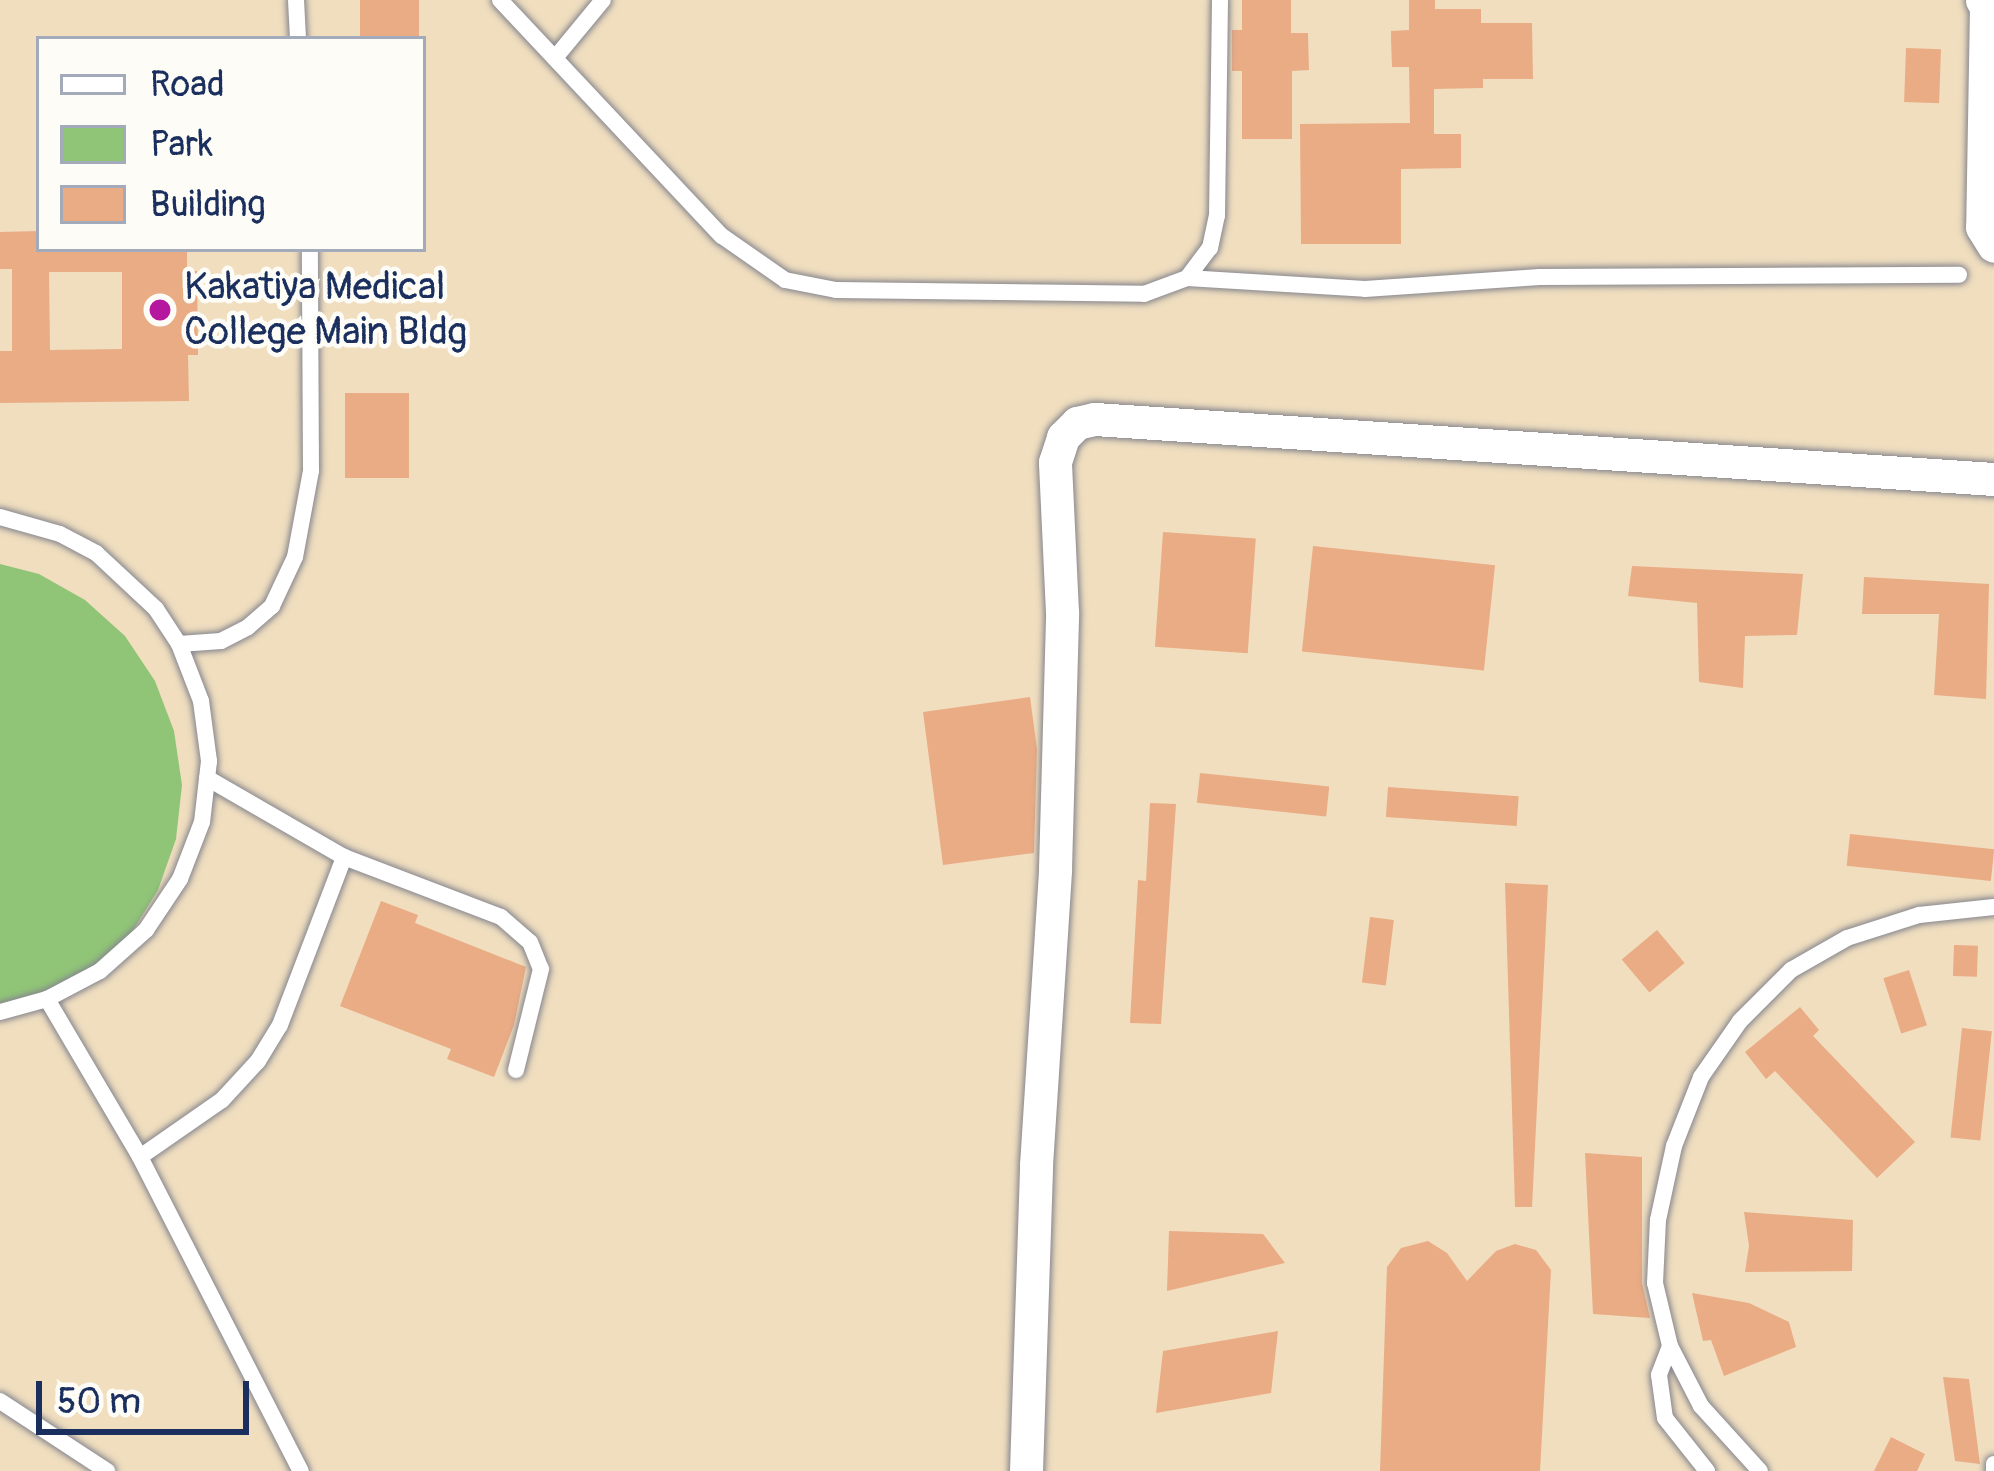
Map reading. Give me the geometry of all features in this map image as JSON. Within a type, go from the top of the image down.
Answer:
[{"type":"street","points":[[1987,5],[1982,227],[1994,246]]},
{"type":"street","points":[[1026,1471],[1036,1165],[1056,845],[1062,612],[1055,462],[1063,437],[1077,423],[1095,419],[1994,478]]},
{"type":"lane","points":[[296,0],[298,36]]},
{"type":"lane","points":[[500,0],[722,236],[785,280],[836,290],[1144,294],[1187,278],[1365,289],[1540,277],[1959,275]]},
{"type":"lane","points":[[556,58],[602,0]]},
{"type":"lane","points":[[1187,278],[1210,248],[1217,216],[1220,0]]},
{"type":"lane","points":[[178,644],[220,641],[248,627],[272,605],[296,557],[311,471],[310,252]]},
{"type":"lane","points":[[0,517],[60,534],[96,553],[156,609],[178,644],[201,701],[207,778],[202,822],[181,879],[146,930],[100,971],[47,999],[0,1012]]},
{"type":"lane","points":[[207,778],[344,857],[489,911],[530,942],[541,969],[516,1070]]},
{"type":"lane","points":[[140,1157],[222,1100],[258,1061],[280,1025],[344,857]]},
{"type":"lane","points":[[1760,1471],[1701,1406],[1670,1346],[1655,1283],[1658,1220],[1674,1146],[1701,1076],[1740,1021],[1792,970],[1847,938],[1919,915],[1994,907]]},
{"type":"lane","points":[[47,999],[140,1157],[302,1471]]},
{"type":"lane","points":[[1670,1346],[1659,1375],[1664,1418],[1707,1471]]},
{"type":"lane","points":[[0,1401],[107,1471]]},
{"type":"green space","points":[[0,564],[39,574],[85,600],[125,636],[155,681],[174,731],[182,785],[176,839],[158,890],[130,935],[91,973],[0,1016]]},
{"type":"building","points":[[360,0],[419,0],[419,36],[360,36]]},
{"type":"building","points":[[1242,0],[1291,0],[1291,33],[1308,33],[1309,70],[1292,71],[1292,139],[1242,139],[1242,71],[1232,71],[1232,30],[1242,30]]},
{"type":"building","points":[[1409,0],[1435,0],[1435,9],[1481,9],[1481,23],[1532,23],[1533,79],[1483,79],[1483,88],[1434,89],[1434,134],[1461,134],[1461,168],[1401,169],[1401,244],[1301,244],[1300,124],[1410,123],[1409,67],[1392,67],[1391,39],[1391,31],[1409,30]]},
{"type":"building","points":[[1906,48],[1941,49],[1939,103],[1904,102]]},
{"type":"building","name":"Kakatiya Medical College Main Bldg","points":[[36,231],[36,252],[187,252],[187,271],[197,271],[198,355],[188,355],[189,401],[0,403],[0,351],[12,351],[12,269],[0,269],[0,232]],"holes":[[[49,272],[122,272],[122,349],[50,350]]]},
{"type":"building","points":[[345,393],[409,393],[409,478],[345,478]]},
{"type":"building","points":[[1163,532],[1256,538],[1248,653],[1155,647]]},
{"type":"building","points":[[1313,546],[1495,565],[1484,671],[1302,651]]},
{"type":"building","points":[[1632,566],[1803,574],[1797,635],[1745,636],[1743,688],[1699,682],[1697,603],[1628,596]]},
{"type":"building","points":[[1864,577],[1989,584],[1986,699],[1934,695],[1939,614],[1862,614]]},
{"type":"building","points":[[1030,697],[1037,749],[1034,853],[943,865],[923,712]]},
{"type":"building","points":[[1200,773],[1329,787],[1326,816],[1197,803]]},
{"type":"building","points":[[1388,787],[1519,796],[1517,826],[1386,817]]},
{"type":"building","points":[[1150,803],[1176,804],[1161,1024],[1130,1023],[1138,880],[1146,881]]},
{"type":"building","points":[[1850,834],[1994,849],[1991,881],[1847,866]]},
{"type":"building","points":[[1505,883],[1548,885],[1532,1207],[1515,1207]]},
{"type":"building","points":[[381,901],[418,915],[415,923],[526,967],[514,1025],[494,1077],[447,1059],[451,1049],[340,1006]]},
{"type":"building","points":[[1370,917],[1394,920],[1386,985],[1362,983]]},
{"type":"building","points":[[1657,930],[1685,963],[1649,993],[1622,960]]},
{"type":"building","points":[[1954,945],[1978,946],[1977,977],[1953,976]]},
{"type":"building","points":[[1909,970],[1927,1025],[1901,1034],[1883,978]]},
{"type":"building","points":[[1800,1007],[1819,1030],[1813,1036],[1915,1142],[1877,1178],[1775,1071],[1766,1079],[1745,1052]]},
{"type":"building","points":[[1962,1028],[1992,1031],[1980,1141],[1951,1137]]},
{"type":"building","points":[[1585,1153],[1642,1157],[1642,1283],[1650,1318],[1593,1314]]},
{"type":"building","points":[[1744,1212],[1853,1220],[1852,1271],[1745,1272],[1749,1246]]},
{"type":"building","points":[[1169,1231],[1263,1234],[1285,1263],[1167,1291]]},
{"type":"building","points":[[1428,1241],[1447,1253],[1467,1281],[1496,1251],[1515,1244],[1536,1250],[1551,1270],[1540,1471],[1380,1471],[1387,1267],[1401,1248]]},
{"type":"building","points":[[1692,1293],[1749,1303],[1789,1322],[1796,1347],[1724,1376],[1711,1340],[1703,1341]]},
{"type":"building","points":[[1278,1331],[1271,1393],[1156,1413],[1163,1351]]},
{"type":"building","points":[[1943,1377],[1969,1379],[1980,1464],[1955,1461]]},
{"type":"building","points":[[1891,1437],[1925,1454],[1917,1471],[1874,1471]]},
{"type":"place","name":"Kakatiya Medical College Main Bldg","points":[[160,310]]}]
